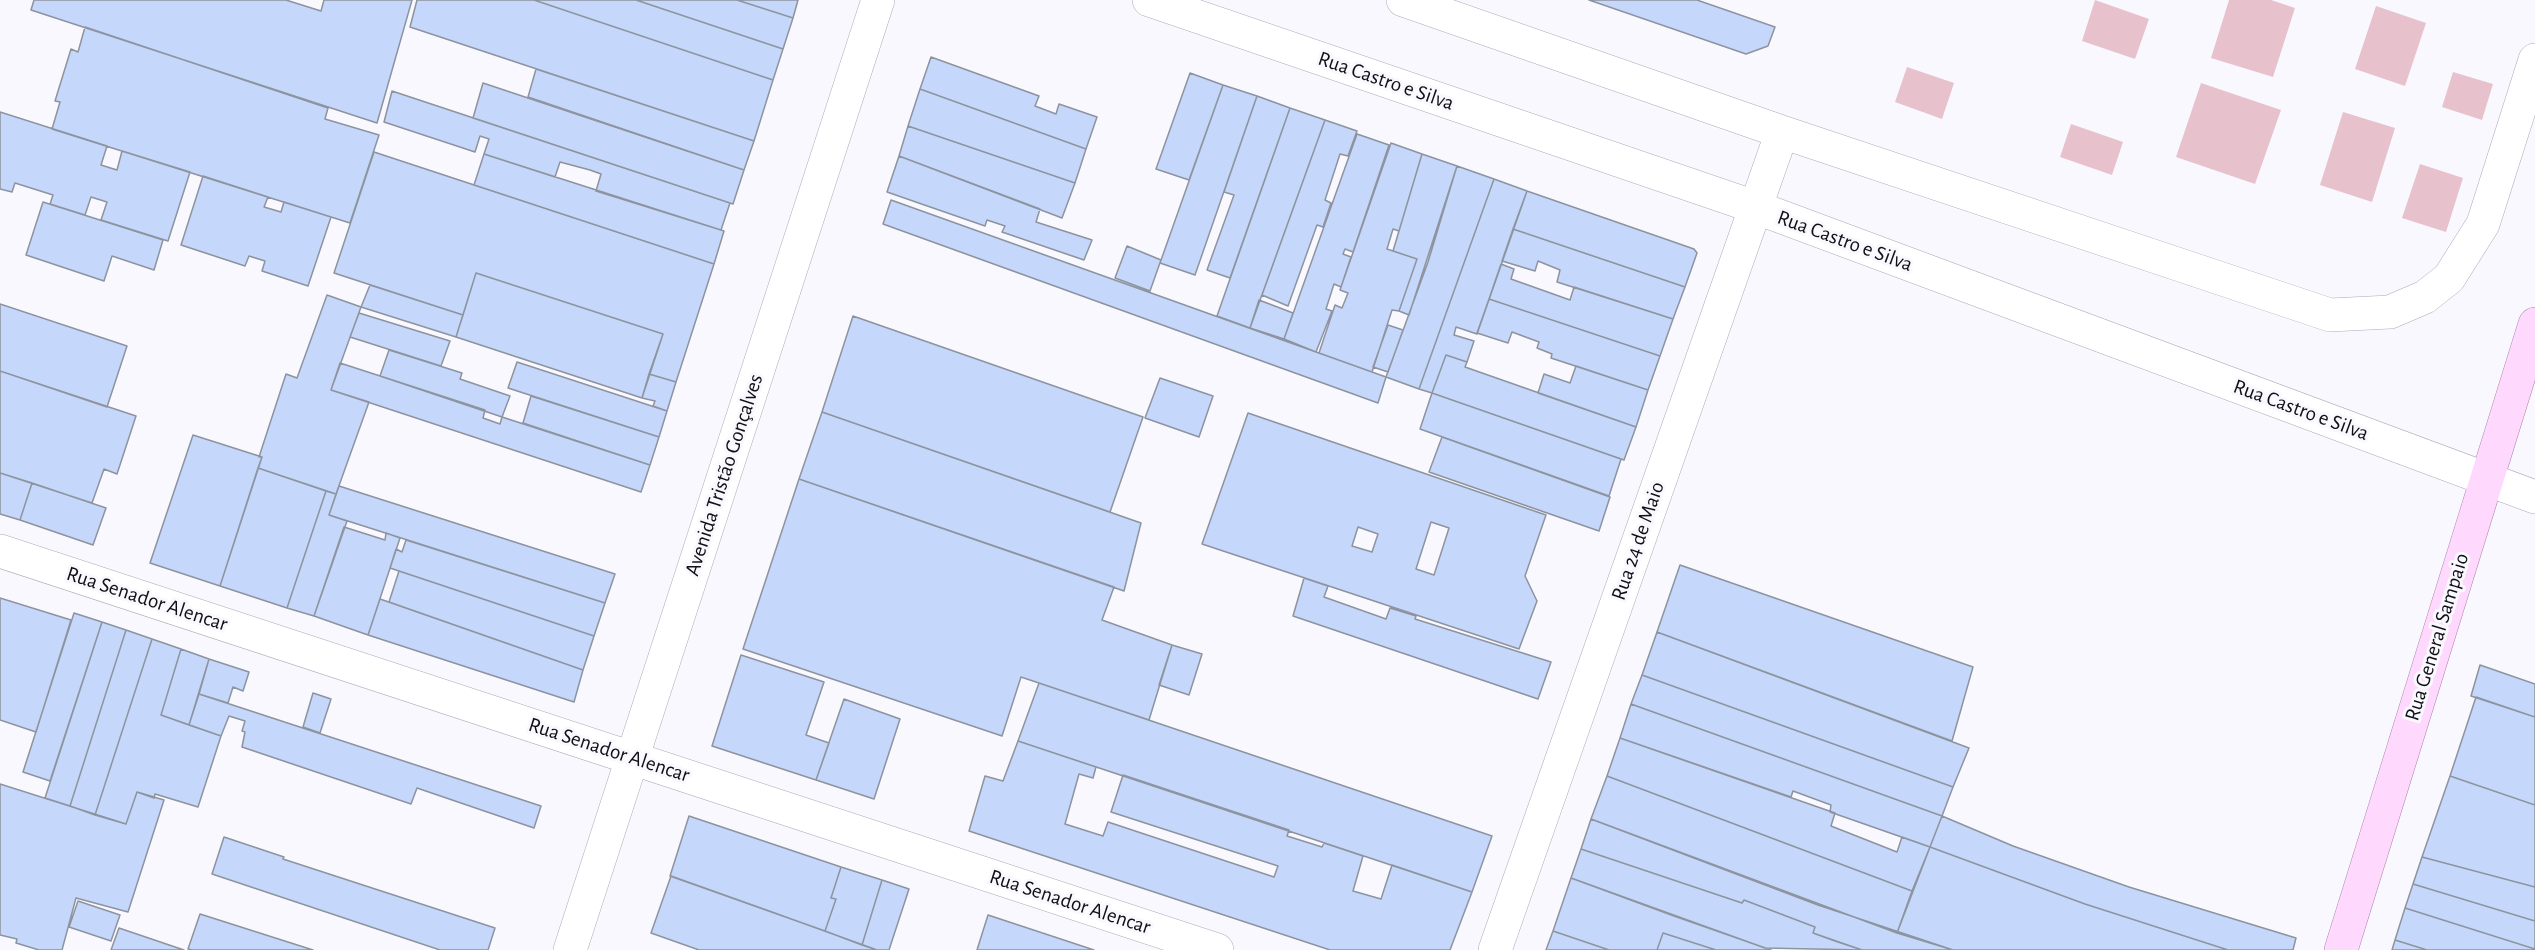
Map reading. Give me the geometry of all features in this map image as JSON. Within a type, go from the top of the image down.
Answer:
[{"type":"main road","name":"Rua General Sampaio","points":[[2341,950],[2485,479],[2535,324]]},
{"type":"street","name":"Avenida Tristão Gonçalves","points":[[570,950],[878,0]]},
{"type":"street","name":"Rua Castro e Silva","points":[[1149,0],[1755,207],[2535,497]]},
{"type":"street","points":[[1403,0],[1782,132],[2330,315],[2390,312],[2425,297],[2449,278],[2483,224],[2535,60]]},
{"type":"street","name":"Rua 24 de Maio","points":[[1495,950],[1782,132]]},
{"type":"street","name":"Rua Senador Alencar","points":[[0,551],[1217,950]]},
{"type":"shaded area","points":[[2095,0],[2149,19],[2135,59],[2082,41]]},
{"type":"shaded area","points":[[2229,0],[2271,0],[2295,8],[2273,77],[2211,58]]},
{"type":"shaded area","points":[[2376,6],[2426,23],[2405,86],[2355,69]]},
{"type":"shaded area","points":[[1907,67],[1954,83],[1942,119],[1895,102]]},
{"type":"shaded area","points":[[2453,72],[2493,84],[2482,120],[2442,107]]},
{"type":"shaded area","points":[[2201,83],[2281,110],[2255,184],[2176,157]]},
{"type":"shaded area","points":[[2343,112],[2395,128],[2372,202],[2320,185]]},
{"type":"shaded area","points":[[2071,124],[2123,142],[2112,175],[2060,157]]},
{"type":"shaded area","points":[[2420,164],[2463,178],[2446,232],[2402,218]]},
{"type":"building","points":[[34,0],[286,0],[321,11],[324,0],[412,0],[377,123],[31,10]]},
{"type":"building","points":[[417,0],[534,0],[773,80],[754,141],[410,27]]},
{"type":"building","points":[[534,0],[636,0],[783,49],[773,80]]},
{"type":"building","points":[[636,0],[737,0],[793,18],[783,49]]},
{"type":"building","points":[[737,0],[798,0],[793,18]]},
{"type":"building","points":[[1589,0],[1697,0],[1775,27],[1768,46],[1746,54]]},
{"type":"building","points":[[85,27],[328,108],[325,119],[379,135],[350,223],[52,129],[60,102],[55,101],[71,49],[78,52]]},
{"type":"building","points":[[931,57],[1039,96],[1035,106],[1056,114],[1059,104],[1097,117],[1086,149],[920,89]]},
{"type":"building","points":[[536,69],[754,141],[744,170],[528,97]]},
{"type":"building","points":[[1190,73],[1223,85],[1189,180],[1156,169]]},
{"type":"building","points":[[483,83],[744,170],[733,204],[473,118]]},
{"type":"building","points":[[1223,85],[1257,96],[1195,275],[1160,263]]},
{"type":"building","points":[[920,89],[1086,149],[1075,183],[908,126]]},
{"type":"building","points":[[392,91],[730,203],[721,230],[596,191],[601,174],[590,170],[560,162],[555,177],[484,154],[489,139],[480,136],[475,152],[384,122]]},
{"type":"building","points":[[1257,96],[1290,108],[1230,278],[1207,270],[1234,195],[1224,192]]},
{"type":"building","points":[[1290,108],[1325,120],[1250,328],[1217,316]]},
{"type":"building","points":[[0,112],[107,146],[101,165],[117,170],[122,151],[190,172],[168,241],[101,220],[107,202],[91,197],[85,215],[50,204],[53,195],[15,183],[12,192],[0,189]]},
{"type":"building","points":[[1325,120],[1357,131],[1348,156],[1340,154],[1325,200],[1331,203],[1323,227],[1317,225],[1288,306],[1262,295]]},
{"type":"building","points":[[908,126],[1075,183],[1062,218],[899,156]]},
{"type":"building","points":[[1357,134],[1389,145],[1353,252],[1345,249],[1343,254],[1351,257],[1341,287],[1334,284],[1326,309],[1332,311],[1316,352],[1284,339]]},
{"type":"building","points":[[1391,143],[1422,154],[1399,231],[1393,229],[1387,249],[1417,259],[1399,311],[1392,310],[1372,372],[1319,353],[1335,305],[1342,308],[1348,293],[1340,290]]},
{"type":"building","points":[[374,152],[714,264],[676,382],[649,374],[663,334],[476,273],[463,315],[334,273]]},
{"type":"building","points":[[484,154],[724,231],[714,264],[474,185]]},
{"type":"building","points":[[1422,154],[1457,166],[1409,315],[1399,311],[1417,259],[1393,251]]},
{"type":"building","points":[[899,156],[1040,209],[1036,222],[1092,240],[1084,260],[1002,232],[1005,226],[987,220],[985,226],[887,192]]},
{"type":"building","points":[[1457,166],[1494,179],[1419,389],[1386,377],[1428,262]]},
{"type":"building","points":[[203,176],[268,197],[264,207],[281,212],[284,202],[331,217],[308,286],[262,271],[265,261],[249,256],[245,266],[181,245]]},
{"type":"building","points":[[1494,179],[1527,191],[1477,334],[1456,327],[1454,335],[1474,341],[1467,362],[1446,355],[1432,393],[1419,389]]},
{"type":"building","points":[[1527,191],[1694,249],[1697,253],[1685,287],[1513,229]]},
{"type":"building","points":[[891,200],[1386,377],[1378,403],[883,224]]},
{"type":"building","points":[[43,202],[163,240],[154,270],[112,256],[104,281],[26,255]]},
{"type":"building","points":[[1513,229],[1685,287],[1673,319],[1557,282],[1560,270],[1538,261],[1535,271],[1502,261]]},
{"type":"building","points":[[1127,246],[1161,260],[1150,291],[1115,278]]},
{"type":"building","points":[[1501,264],[1514,269],[1511,279],[1570,300],[1574,287],[1673,319],[1660,356],[1489,299]]},
{"type":"building","points":[[476,273],[663,334],[642,398],[456,337]]},
{"type":"building","points":[[370,285],[463,315],[456,337],[361,307]]},
{"type":"building","points":[[327,295],[361,307],[331,390],[369,402],[336,494],[258,468],[262,457],[259,457],[286,374],[297,378]]},
{"type":"building","points":[[1489,299],[1660,356],[1648,390],[1551,358],[1552,354],[1537,348],[1539,342],[1512,332],[1508,343],[1477,333]]},
{"type":"building","points":[[1259,300],[1293,313],[1284,339],[1250,328]]},
{"type":"building","points":[[0,304],[127,346],[107,407],[0,371]]},
{"type":"building","points":[[359,313],[450,341],[441,366],[350,337]]},
{"type":"building","points":[[853,316],[1143,417],[1110,512],[822,412]]},
{"type":"building","points":[[1388,325],[1403,330],[1388,372],[1373,367]]},
{"type":"building","points":[[389,350],[462,373],[460,379],[510,396],[502,417],[380,376]]},
{"type":"building","points":[[1446,355],[1467,362],[1465,367],[1636,427],[1624,460],[1432,393]]},
{"type":"building","points":[[517,362],[667,411],[659,437],[508,388]]},
{"type":"building","points":[[340,363],[485,410],[483,418],[500,424],[502,417],[650,465],[641,492],[331,390]]},
{"type":"building","points":[[1576,366],[1648,390],[1636,427],[1538,393],[1544,374],[1570,383]]},
{"type":"building","points":[[0,371],[136,416],[117,474],[104,469],[92,503],[0,473]]},
{"type":"building","points":[[649,374],[676,382],[667,411],[653,406],[655,401],[642,398]]},
{"type":"building","points":[[1160,378],[1213,396],[1199,437],[1145,418]]},
{"type":"building","points":[[1432,393],[1621,459],[1609,496],[1420,429]]},
{"type":"building","points":[[531,396],[659,437],[650,465],[523,423]]},
{"type":"building","points":[[822,412],[1141,523],[1124,591],[799,479]]},
{"type":"building","points":[[1248,413],[1546,515],[1525,576],[1537,601],[1519,649],[1202,544]],"holes":[[[1431,522],[1449,528],[1434,575],[1416,569]],[[1358,527],[1378,534],[1372,552],[1352,546]]]},
{"type":"building","points":[[193,435],[262,457],[220,586],[150,563]]},
{"type":"building","points":[[1442,437],[1610,497],[1599,531],[1429,472]]},
{"type":"building","points":[[258,468],[326,491],[287,608],[220,586]]},
{"type":"building","points":[[0,473],[32,483],[20,520],[0,514]]},
{"type":"building","points":[[799,479],[1114,587],[1102,620],[1172,645],[1149,720],[1021,677],[1002,736],[743,649]]},
{"type":"building","points":[[32,483],[106,508],[93,545],[20,520]]},
{"type":"building","points":[[339,486],[615,574],[605,603],[329,515]]},
{"type":"building","points":[[326,491],[336,494],[329,515],[347,521],[314,616],[287,608]]},
{"type":"building","points":[[344,527],[385,540],[386,533],[400,538],[368,635],[314,616]]},
{"type":"building","points":[[406,540],[605,603],[594,636],[390,568],[396,549],[402,552]]},
{"type":"building","points":[[1680,565],[1973,667],[1952,741],[1657,632]]},
{"type":"building","points":[[399,571],[594,636],[583,670],[389,602]]},
{"type":"building","points":[[1304,578],[1328,586],[1324,597],[1386,619],[1390,608],[1416,616],[1415,619],[1551,662],[1538,699],[1293,616]]},
{"type":"building","points":[[0,598],[71,620],[36,732],[0,720]]},
{"type":"building","points":[[380,599],[583,670],[574,702],[368,635]]},
{"type":"building","points":[[74,613],[102,622],[50,781],[23,772]]},
{"type":"building","points":[[102,622],[126,630],[70,806],[45,798]]},
{"type":"building","points":[[126,630],[152,639],[95,815],[70,806]]},
{"type":"building","points":[[1657,632],[1969,748],[1953,787],[1642,675]]},
{"type":"building","points":[[152,639],[181,649],[161,715],[221,736],[198,807],[155,794],[154,798],[137,792],[126,824],[95,815]]},
{"type":"building","points":[[1172,645],[1202,654],[1189,695],[1159,685]]},
{"type":"building","points":[[181,649],[209,659],[189,725],[161,715]]},
{"type":"building","points":[[741,655],[824,682],[806,735],[829,743],[816,780],[712,746]]},
{"type":"building","points":[[209,659],[249,672],[243,691],[233,687],[228,703],[199,694]]},
{"type":"building","points":[[2480,665],[2535,684],[2535,717],[2471,696]]},
{"type":"building","points":[[1642,675],[1953,787],[1942,816],[1631,704]]},
{"type":"building","points":[[1039,683],[1492,836],[1472,892],[1018,741]]},
{"type":"building","points":[[313,693],[331,699],[320,733],[303,727]]},
{"type":"building","points":[[199,694],[541,806],[534,828],[417,788],[411,804],[242,747],[245,732],[242,731],[245,721],[229,716],[221,736],[189,725]]},
{"type":"building","points":[[2476,697],[2535,717],[2535,805],[2450,776]]},
{"type":"building","points":[[844,699],[900,719],[874,799],[816,780]]},
{"type":"building","points":[[1631,704],[1942,816],[1930,847],[1830,812],[1831,805],[1793,791],[1791,797],[1620,738]]},
{"type":"building","points":[[1620,738],[1835,813],[1831,826],[1897,852],[1902,837],[1930,847],[1912,891],[1607,776]]},
{"type":"building","points":[[1018,741],[1096,767],[1093,778],[1079,774],[1065,824],[1103,836],[1108,822],[1274,877],[1278,866],[1111,812],[1123,775],[1289,830],[1287,836],[1322,847],[1324,843],[1363,856],[1353,891],[1381,899],[1392,865],[1472,892],[1450,950],[1330,950],[969,831],[985,776],[1003,781]]},
{"type":"building","points":[[1607,776],[1912,891],[1897,933],[1591,819]]},
{"type":"building","points":[[2450,776],[2535,805],[2535,887],[2422,857]]},
{"type":"building","points":[[0,784],[126,824],[137,792],[164,800],[128,912],[76,898],[62,950],[39,950],[16,943],[17,939],[0,935]]},
{"type":"building","points":[[689,816],[841,867],[831,898],[836,899],[825,931],[670,876]]},
{"type":"building","points":[[1942,816],[2013,846],[2129,887],[2296,938],[2293,950],[2228,950],[2085,904],[1930,847]]},
{"type":"building","points":[[1591,819],[1818,905],[1953,950],[1862,950],[1835,941],[1813,933],[1815,927],[1744,900],[1742,903],[1581,849]]},
{"type":"building","points":[[224,837],[284,857],[283,859],[495,928],[488,950],[440,950],[212,874]]},
{"type":"building","points":[[1930,847],[2085,904],[2228,950],[1953,950],[1897,933]]},
{"type":"building","points":[[1581,849],[1742,903],[1744,900],[1815,927],[1813,933],[1862,950],[1765,948],[1571,878]]},
{"type":"building","points":[[2422,857],[2535,887],[2535,921],[2413,884]]},
{"type":"building","points":[[841,867],[882,880],[862,945],[825,931],[836,899],[831,898]]},
{"type":"building","points":[[671,876],[877,950],[699,950],[651,933]]},
{"type":"building","points":[[1571,878],[1771,950],[1716,950],[1663,933],[1657,950],[1609,950],[1553,931]]},
{"type":"building","points":[[882,880],[909,889],[889,950],[877,950],[862,945]]},
{"type":"building","points":[[2413,884],[2535,921],[2535,949],[2405,908]]},
{"type":"building","points":[[78,901],[120,915],[111,941],[69,927]]},
{"type":"building","points":[[2405,908],[2535,950],[2427,950],[2395,940]]},
{"type":"building","points":[[200,914],[313,950],[188,949]]},
{"type":"building","points":[[988,915],[1094,950],[977,950]]},
{"type":"building","points":[[119,928],[181,949],[184,950],[111,950]]},
{"type":"building","points":[[1553,931],[1609,950],[1546,950]]},
{"type":"building","points":[[1663,933],[1716,950],[1657,950]]},
{"type":"building","points":[[2395,940],[2427,950],[2392,950]]}]
